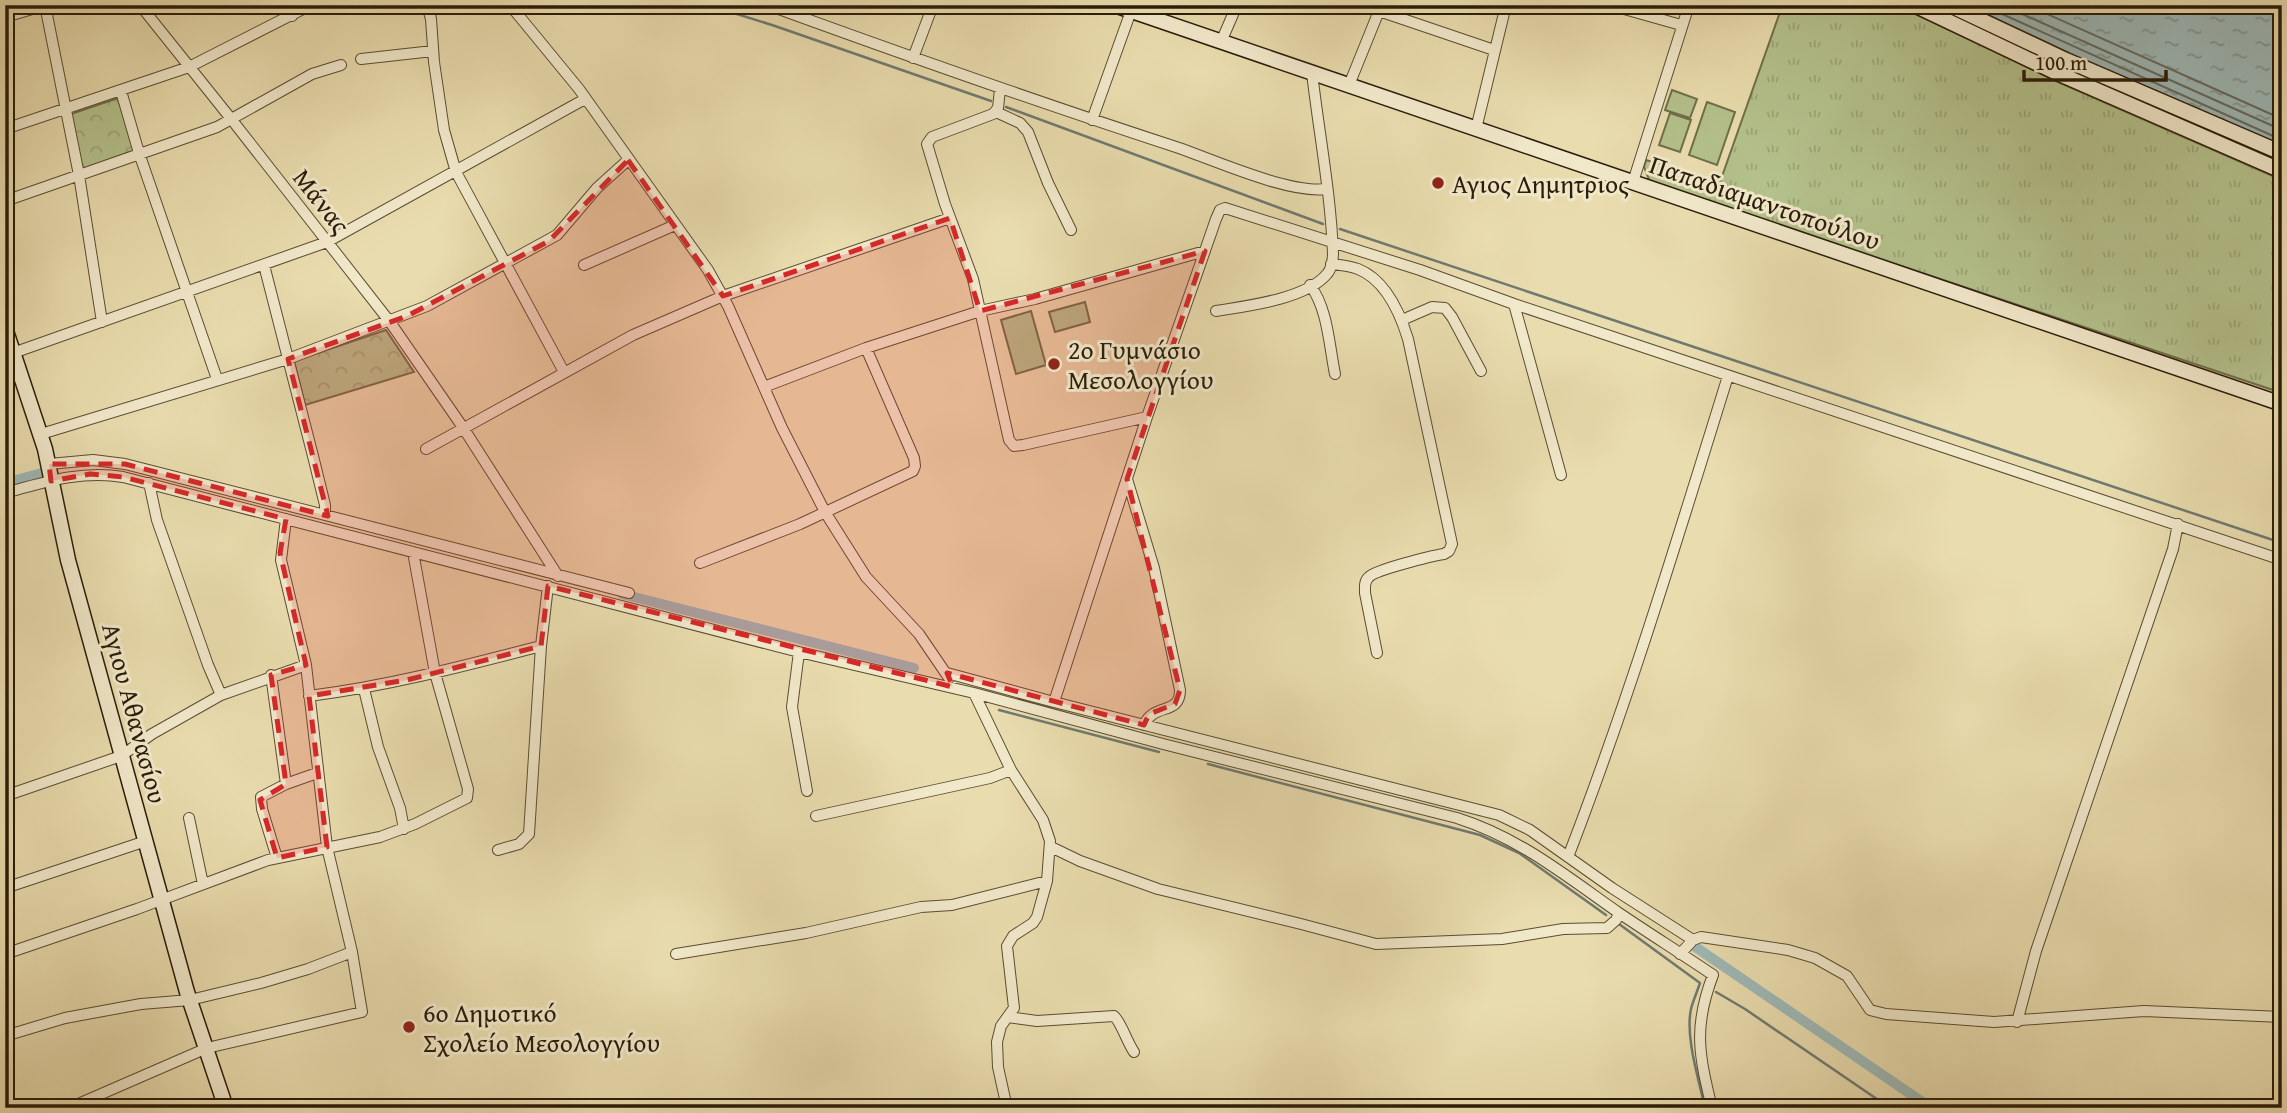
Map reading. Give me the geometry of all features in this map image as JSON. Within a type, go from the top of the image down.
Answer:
[{"type":"main road","name":"Παπαδιαμαντοπούλου","points":[[1114,5],[2282,404]]},
{"type":"main road","points":[[1914,5],[2055,72],[2282,171]]},
{"type":"main road","points":[[1949,5],[2066,60],[2282,153]]},
{"type":"main road","name":"Αγιου Αθανασίου","points":[[5,328],[41,434],[68,560],[121,756],[190,1000],[226,1108]]},
{"type":"street","points":[[5,17],[45,5],[79,175],[102,322]]},
{"type":"street","name":"Μάνας","points":[[140,5],[390,322],[464,429],[558,576]]},
{"type":"street","points":[[286,5],[292,16]]},
{"type":"street","points":[[5,128],[189,67],[311,5]]},
{"type":"street","points":[[427,5],[444,130],[456,172],[564,372]]},
{"type":"street","points":[[510,5],[585,99],[723,296],[794,453],[825,512],[866,578],[919,634],[947,673],[953,688]]},
{"type":"street","points":[[913,58],[933,5]]},
{"type":"street","points":[[1221,42],[1237,5]]},
{"type":"street","points":[[1476,129],[1506,5]]},
{"type":"street","points":[[1610,5],[1681,25]]},
{"type":"street","points":[[1633,182],[1689,5]]},
{"type":"street","points":[[775,6],[1000,89],[1293,187],[1307,191],[1326,189]]},
{"type":"street","points":[[1349,85],[1380,8],[1494,50]]},
{"type":"street","points":[[1092,120],[1131,11]]},
{"type":"street","points":[[361,59],[433,51]]},
{"type":"street","points":[[5,201],[212,129],[312,74],[341,65]]},
{"type":"street","points":[[1216,311],[1278,300],[1328,274],[1334,257],[1332,228],[1312,73]]},
{"type":"street","points":[[996,112],[1000,89]]},
{"type":"street","points":[[121,91],[139,153],[217,379]]},
{"type":"street","points":[[13,353],[327,242],[585,99]]},
{"type":"street","points":[[1072,230],[1048,183],[1028,132],[1020,123],[996,112],[936,135],[927,142],[950,218],[973,279],[1007,433],[1014,446],[1147,417]]},
{"type":"street","points":[[41,434],[288,359],[390,322],[447,296],[557,235],[605,180],[628,160]]},
{"type":"street","points":[[1054,702],[1147,417],[1217,215],[1225,208],[1420,270],[1728,376],[2282,560]]},
{"type":"street","points":[[426,449],[620,341],[723,296],[950,218]]},
{"type":"street","points":[[584,265],[675,225]]},
{"type":"street","points":[[764,387],[866,348],[980,311],[1035,299],[1205,251]]},
{"type":"street","points":[[1331,264],[1355,268],[1371,276],[1389,297],[1402,320],[1452,544],[1444,554],[1381,570],[1368,577],[1365,583],[1366,593],[1377,653]]},
{"type":"street","points":[[264,265],[325,505],[325,515]]},
{"type":"street","points":[[1310,285],[1316,293],[1322,312],[1335,373]]},
{"type":"street","points":[[1514,304],[1561,475]]},
{"type":"street","points":[[1402,320],[1432,307],[1445,308],[1480,370]]},
{"type":"street","points":[[699,563],[800,524],[900,479],[915,469],[909,445],[866,348]]},
{"type":"street","points":[[1568,856],[1649,626],[1728,376]]},
{"type":"street","points":[[49,464],[93,460],[125,464],[629,593]]},
{"type":"street","points":[[5,493],[51,481],[100,474],[149,483],[799,652],[974,693],[1474,823],[1520,844],[1713,975],[1701,1012],[1699,1035],[1712,1108]]},
{"type":"street","points":[[1127,478],[1154,568],[1180,690],[1179,700],[1175,704],[1151,713],[1144,725]]},
{"type":"street","points":[[149,483],[157,520],[221,695]]},
{"type":"street","points":[[69,1108],[207,1048],[362,1012],[352,952],[327,847],[306,665],[281,560],[286,519]]},
{"type":"street","points":[[2017,1021],[2036,951],[2173,549],[2178,524]]},
{"type":"street","points":[[5,954],[277,858],[375,839],[404,829],[463,801],[468,794],[435,673],[413,552]]},
{"type":"street","points":[[498,850],[519,844],[529,834],[541,646],[548,586]]},
{"type":"street","points":[[309,696],[364,689],[541,646]]},
{"type":"street","points":[[799,652],[792,706],[807,791]]},
{"type":"street","points":[[5,796],[121,756],[152,734],[221,695],[306,665]]},
{"type":"street","points":[[947,673],[1484,810],[1520,825],[1693,940]]},
{"type":"street","points":[[271,676],[286,784]]},
{"type":"street","points":[[364,689],[378,747],[400,808],[404,829]]},
{"type":"street","points":[[974,693],[1011,770],[1043,820],[1050,835],[1051,847],[1047,881],[1037,917],[1007,944],[1013,1012],[1001,1026],[997,1050],[1007,1108]]},
{"type":"street","points":[[816,816],[990,778],[1011,770]]},
{"type":"street","points":[[277,858],[260,800],[263,794],[317,773]]},
{"type":"street","points":[[189,818],[203,884]]},
{"type":"street","points":[[5,888],[146,841]]},
{"type":"street","points":[[1051,847],[1080,861],[1158,889],[1376,944],[1502,939],[1556,929],[1607,928],[1619,913]]},
{"type":"street","points":[[676,954],[806,933],[921,907],[951,905],[1047,881]]},
{"type":"street","points":[[1679,954],[1693,940],[1704,937],[1807,955],[1847,976],[1866,1006],[1875,1012],[1971,1021],[2017,1021],[2144,1011],[2282,1017]]},
{"type":"street","points":[[5,1036],[65,1017],[111,1008],[190,1000],[283,978],[352,952]]},
{"type":"street","points":[[1008,1017],[1037,1021],[1111,1015],[1119,1020],[1124,1037],[1133,1052]]},
{"type":"highlighted area","points":[[628,160],[723,296],[950,218],[980,311],[1205,251],[1127,479],[1180,690],[1175,704],[1149,714],[1144,725],[947,673],[953,687],[548,586],[541,646],[407,680],[309,696],[327,847],[277,858],[260,800],[286,784],[271,675],[306,665],[280,553],[286,519],[123,477],[90,474],[51,481],[49,464],[125,464],[328,516],[288,359],[407,316],[549,241]]},
{"type":"green space","points":[[1764,5],[1900,5],[2058,82],[2282,180],[2282,393],[1650,182],[1644,167],[1646,160],[1720,182],[1780,12]]},
{"type":"green space","points":[[1672,90],[1697,99],[1690,118],[1665,110]]},
{"type":"green space","points":[[121,97],[138,149],[81,170],[71,114]]},
{"type":"green space","points":[[1707,102],[1735,112],[1717,165],[1689,155]]},
{"type":"green space","points":[[1670,113],[1691,120],[1680,152],[1659,145]]},
{"type":"green space","points":[[1085,302],[1090,322],[1055,332],[1049,312]]},
{"type":"green space","points":[[1031,311],[1046,365],[1016,374],[1001,320]]},
{"type":"green space","points":[[386,330],[414,372],[305,405],[294,361]]},
{"type":"water","points":[[1966,5],[2282,5],[2282,147],[2072,55]]},
{"type":"waterway","points":[[708,5],[991,101]]},
{"type":"waterway","points":[[1006,107],[1323,224]]},
{"type":"waterway","points":[[1340,229],[2282,543]]},
{"type":"waterway","points":[[5,483],[42,473]]},
{"type":"waterway","points":[[622,594],[914,668]]},
{"type":"waterway","points":[[999,710],[1159,752]]},
{"type":"waterway","points":[[1208,764],[1480,835],[1519,853],[1606,915]]},
{"type":"waterway","points":[[1619,924],[1700,983],[1691,1009],[1690,1032],[1705,1108]]},
{"type":"waterway","points":[[1694,946],[1931,1108]]},
{"type":"waterway","points":[[1716,992],[1890,1108]]},
{"type":"place","name":"Αγιος Δημητριος","points":[[1438,183]]},
{"type":"place","name":"2ο Γυμνάσιο Μεσολογγίου","points":[[1054,364]]},
{"type":"place","name":"6ο Δημοτικό Σχολείο Μεσολογγίου","points":[[409,1027]]}]
